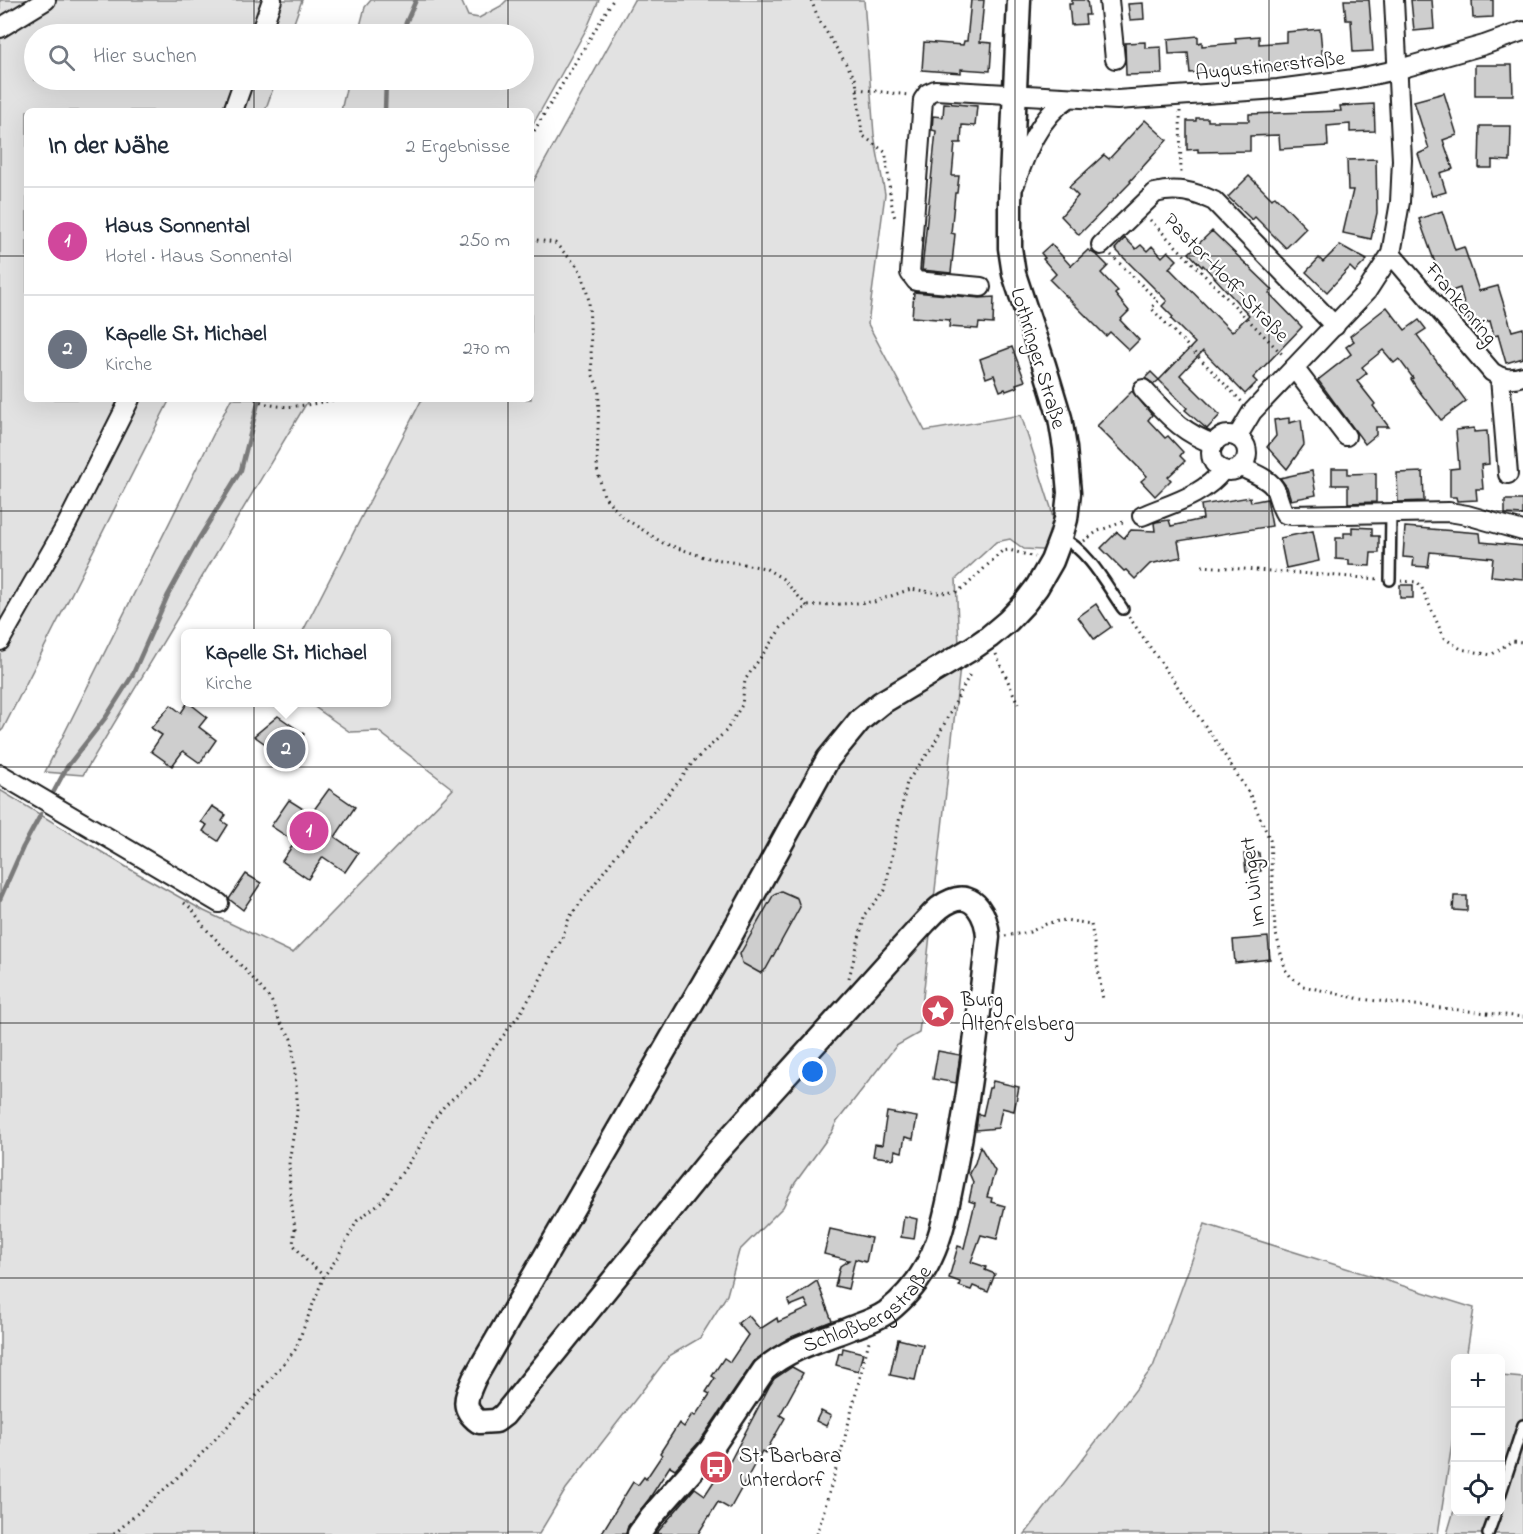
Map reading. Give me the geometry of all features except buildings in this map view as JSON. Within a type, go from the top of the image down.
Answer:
[{"type":"street","points":[[0,28],[46,0]]},
{"type":"street","points":[[264,24],[272,0]]},
{"type":"street","name":"Lothringer Straße","points":[[988,931],[983,913],[975,903],[965,899],[953,899],[941,906],[717,1152],[504,1416],[487,1423],[479,1422],[472,1417],[467,1410],[466,1402],[474,1379],[725,946],[828,759],[860,720],[881,703],[989,637],[1024,604],[1052,561],[1069,542],[1066,519],[1068,493],[1065,448],[1059,418],[1014,274],[1010,248],[1019,0]]},
{"type":"street","points":[[1109,0],[1115,59]]},
{"type":"street","points":[[1236,437],[1252,412],[1367,291],[1391,255],[1400,202],[1402,160],[1394,0]]},
{"type":"street","name":"Augustinerstraße","points":[[923,100],[928,93],[935,90],[1117,100],[1278,89],[1354,79],[1396,70],[1484,45],[1523,31]]},
{"type":"street","points":[[234,108],[240,90]]},
{"type":"street","points":[[1010,201],[1028,148],[1052,112],[1069,98]]},
{"type":"street","points":[[923,100],[911,278],[916,281],[981,287]]},
{"type":"street","points":[[1101,245],[1155,193],[1182,190],[1198,193],[1214,201],[1335,326]]},
{"type":"street","name":"Frankenring","points":[[1391,255],[1474,354],[1500,378]]},
{"type":"street","points":[[1294,368],[1346,436]]},
{"type":"street","points":[[1508,474],[1500,378],[1514,379],[1523,376]]},
{"type":"street","points":[[1143,388],[1178,426],[1197,438],[1214,444]]},
{"type":"street","points":[[0,641],[67,524],[128,402]]},
{"type":"street","points":[[1228,435],[1236,437],[1244,442],[1247,451],[1246,460],[1241,467],[1229,471],[1223,470],[1212,460],[1211,452],[1214,444],[1220,438],[1228,435]]},
{"type":"street","points":[[1241,467],[1269,482],[1275,489],[1285,514],[1449,512],[1523,531]]},
{"type":"street","points":[[1142,516],[1202,491],[1212,484],[1223,470]]},
{"type":"street","points":[[0,774],[219,903]]},
{"type":"street","name":"Schloßbergstraße","points":[[639,1534],[651,1517],[711,1449],[764,1370],[774,1361],[791,1352],[884,1314],[904,1298],[926,1267],[938,1243],[957,1156],[978,1020],[988,931]]},
{"type":"lane","points":[[1390,580],[1391,513]]},
{"type":"lane","points":[[1069,542],[1124,609]]},
{"type":"lane","points":[[1505,1481],[1523,1425]]},
{"type":"lane","points":[[1488,1534],[1495,1516]]},
{"type":"path","points":[[534,131],[613,0]]},
{"type":"path","points":[[811,0],[819,20],[856,80],[862,135],[885,152],[890,172],[890,203],[897,222],[913,230]]},
{"type":"path","points":[[857,89],[912,95],[923,100]]},
{"type":"path","points":[[1180,97],[1182,190]]},
{"type":"path","name":"Pastor-Hoff-Straße","points":[[1138,208],[1294,368]]},
{"type":"path","points":[[534,240],[555,243],[578,267],[583,277],[589,301],[592,373],[599,390],[597,469],[604,496],[621,516],[663,543],[704,557],[765,568],[783,579],[807,606]]},
{"type":"path","points":[[1101,245],[1158,301],[1151,308],[1252,412]]},
{"type":"path","points":[[261,402],[276,407],[293,407],[321,402]]},
{"type":"path","points":[[1069,542],[1142,516]]},
{"type":"path","points":[[114,1534],[188,1468],[259,1393],[295,1350],[324,1276],[337,1258],[357,1221],[382,1201],[418,1150],[431,1123],[445,1105],[479,1076],[488,1056],[521,1012],[537,986],[561,940],[569,918],[617,854],[693,762],[726,731],[742,705],[746,680],[781,628],[807,606],[874,602],[911,589],[938,593],[956,592],[966,586],[1002,551],[1009,550],[1052,561]]},
{"type":"path","points":[[1202,566],[1417,582],[1421,586],[1444,638],[1461,650],[1491,655],[1512,641],[1523,642]]},
{"type":"path","name":"Im Wingert","points":[[1124,609],[1215,740],[1250,795],[1270,840],[1275,930],[1285,969],[1291,977],[1303,986],[1360,999],[1523,1017]]},
{"type":"path","points":[[989,637],[993,646],[991,652],[996,654],[1018,704]]},
{"type":"path","points":[[849,978],[865,914],[885,890],[907,782],[933,746],[976,666]]},
{"type":"path","points":[[191,885],[179,899],[192,909],[206,928],[250,975],[270,1000],[280,1022],[292,1039],[297,1096],[297,1113],[289,1162],[295,1229],[293,1244],[324,1276]]},
{"type":"path","points":[[988,931],[1000,930],[1004,936],[1030,932],[1048,923],[1065,920],[1091,924],[1102,1000]]},
{"type":"path","points":[[817,1534],[862,1370],[871,1321]]},
{"type":"shaded area","points":[[0,0],[302,0],[294,24],[24,24],[24,90],[272,90],[266,108],[24,108],[24,402],[168,402],[0,732]]},
{"type":"shaded area","points":[[371,0],[461,0],[468,16],[479,18],[501,6],[507,0],[599,0],[587,28],[534,123],[534,108],[342,108],[346,90],[534,90],[534,24],[361,24],[365,7]]},
{"type":"shaded area","points":[[634,0],[864,0],[874,135],[885,194],[868,324],[925,431],[1021,415],[1051,508],[1058,551],[1024,549],[1010,539],[996,542],[956,579],[960,667],[919,1033],[896,1046],[836,1123],[795,1183],[783,1207],[739,1251],[727,1295],[700,1338],[669,1356],[566,1489],[539,1534],[0,1534],[0,790],[204,911],[293,953],[453,789],[378,731],[350,732],[315,707],[391,707],[391,629],[304,629],[420,402],[534,402],[534,181]]},
{"type":"shaded area","points":[[230,402],[307,402],[83,775],[45,772]]},
{"type":"shaded area","points":[[1205,1224],[1474,1308],[1467,1354],[1451,1354],[1451,1450],[1438,1534],[1025,1534],[1153,1367]]},
{"type":"shaded area","points":[[1505,1376],[1523,1378],[1523,1534],[1447,1534],[1452,1516],[1505,1516]]},
{"type":"waterway","points":[[405,24],[416,0]]},
{"type":"waterway","points":[[385,108],[386,90]]},
{"type":"waterway","points":[[53,793],[67,767],[106,717],[132,676],[168,595],[198,540],[241,470],[258,402]]},
{"type":"waterway","points":[[0,899],[23,847],[41,814]]},
{"type":"place","name":"Kapelle St. Michael","points":[[286,749]]},
{"type":"place","name":"Haus Sonnental","points":[[309,831]]},
{"type":"place","name":"Burg Altenfelsberg","points":[[938,1011]]},
{"type":"place","name":"St. Barbara Unterdorf","points":[[716,1467]]}]
